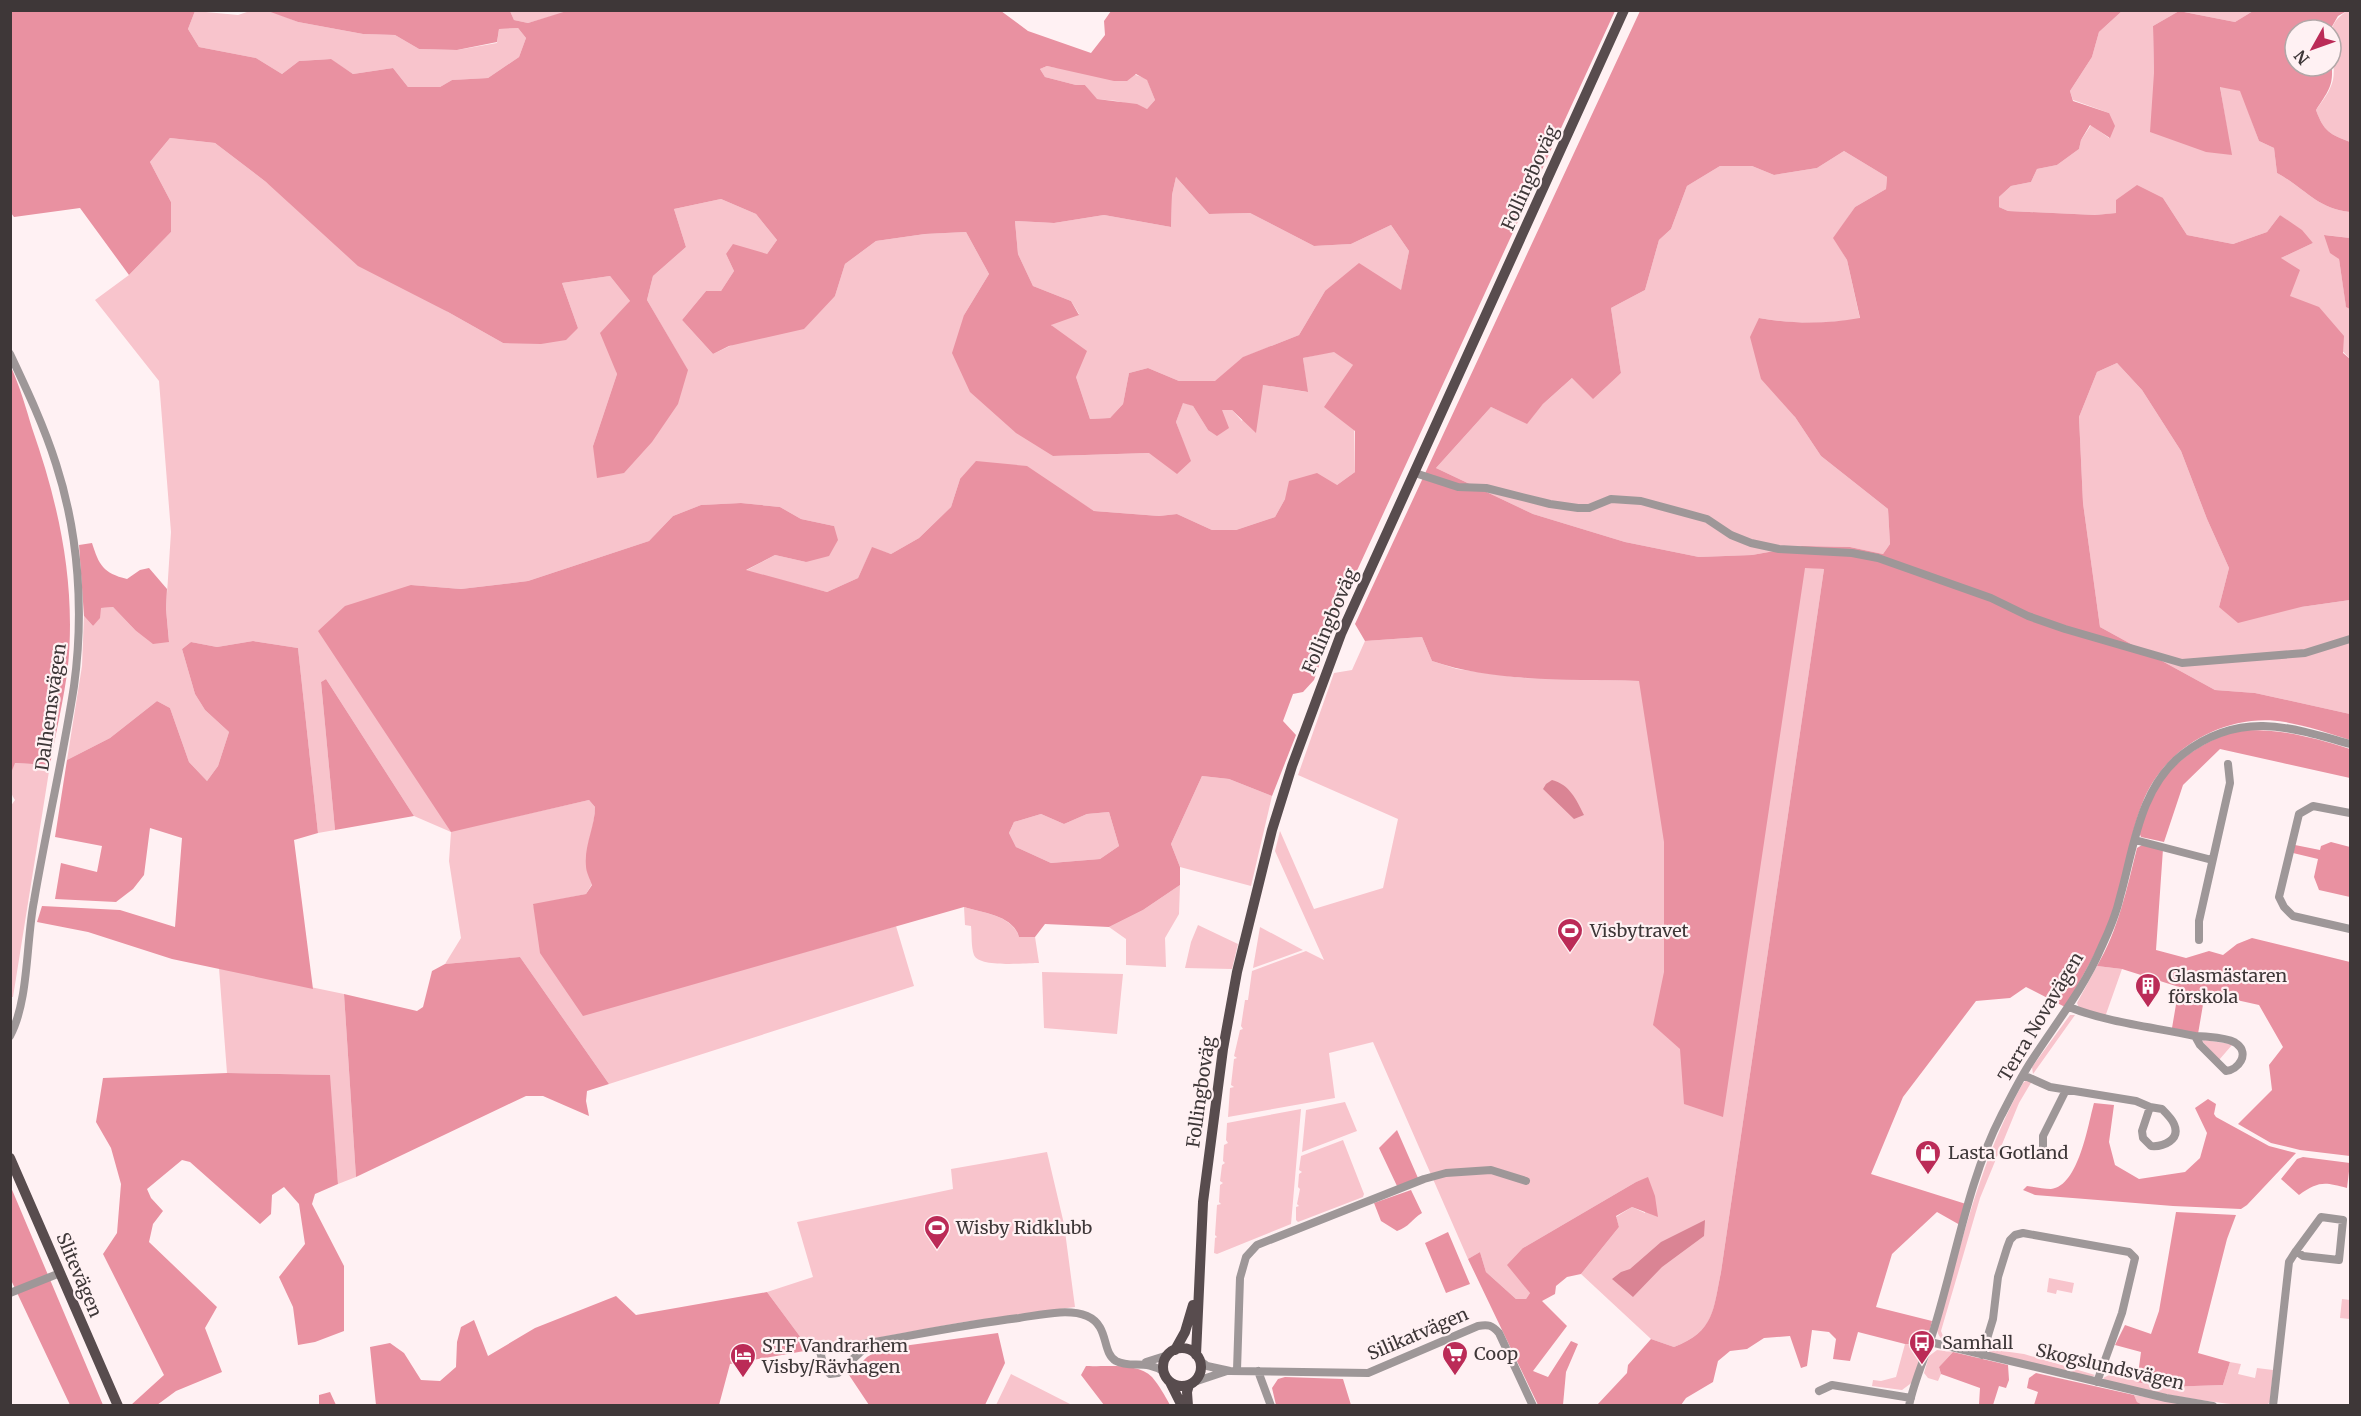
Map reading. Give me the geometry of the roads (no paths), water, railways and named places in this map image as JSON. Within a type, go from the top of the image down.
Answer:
[{"type":"main road","name":"Follingboväg","points":[[1198,1358],[1198,1284],[1203,1202],[1222,1049],[1237,972],[1272,830],[1292,766],[1341,634],[1624,10]]},
{"type":"main road","name":"Slitevägen","points":[[10,1158],[118,1406]]},
{"type":"main road","name":"Follingboväg","points":[[1172,1353],[1185,1332],[1198,1284]]},
{"type":"main road","points":[[1182,1406],[1167,1376],[1164,1364],[1172,1353],[1188,1350],[1198,1358],[1200,1371],[1187,1392],[1188,1406]]},
{"type":"main road","points":[[1167,1376],[1178,1386],[1192,1383]]},
{"type":"street","name":"Dalhemsvägen","points":[[10,354],[56,464],[74,548],[79,591],[77,664],[74,686],[33,902],[18,1019],[10,1036]]},
{"type":"street","points":[[1415,473],[1458,487],[1486,488],[1550,504],[1578,508],[1589,508],[1611,499],[1641,501],[1707,519],[1731,535],[1751,543],[1779,549],[1852,553],[1878,558],[1991,597],[2028,616],[2065,629],[2182,663],[2305,653],[2350,639]]},
{"type":"street","name":"Terra Novavägen","points":[[1910,1402],[1930,1342],[1976,1180],[2000,1118],[2023,1075],[2069,1008],[2100,951],[2114,917],[2146,805],[2160,778],[2181,755],[2208,738],[2238,727],[2280,726],[2350,744]]},
{"type":"street","points":[[2199,940],[2199,921],[2230,783],[2228,764]]},
{"type":"street","points":[[2350,813],[2313,806],[2299,814],[2279,897],[2284,907],[2293,916],[2350,929]]},
{"type":"street","points":[[2135,840],[2212,860]]},
{"type":"street","points":[[2069,1008],[2084,1014],[2136,1026],[2231,1041],[2238,1044],[2241,1049],[2241,1061],[2234,1069],[2226,1071],[2195,1036]]},
{"type":"street","points":[[2023,1075],[2050,1087],[2136,1101],[2162,1109],[2174,1123],[2175,1135],[2164,1145],[2151,1146],[2143,1138],[2142,1131],[2150,1107]]},
{"type":"street","points":[[2043,1152],[2043,1136],[2066,1090]]},
{"type":"street","points":[[1234,1370],[1240,1278],[1246,1257],[1257,1245],[1424,1179],[1446,1173],[1491,1170],[1526,1181]]},
{"type":"street","points":[[2273,1406],[2289,1262],[2296,1251],[2321,1217],[2343,1220],[2339,1260],[2303,1256],[2296,1251]]},
{"type":"street","points":[[1982,1355],[1993,1318],[1998,1276],[2010,1240],[2015,1235],[2022,1233],[2129,1252],[2135,1258],[2134,1269],[2122,1313],[2097,1382]]},
{"type":"street","points":[[10,1293],[60,1273]]},
{"type":"street","points":[[870,1343],[838,1372],[830,1374],[824,1368],[820,1351],[925,1331],[1050,1314],[1078,1313],[1091,1318],[1099,1325],[1110,1353],[1116,1360],[1124,1364],[1153,1365],[1167,1376]]},
{"type":"street","name":"Silikatvägen","points":[[1234,1370],[1368,1373],[1486,1324],[1493,1326],[1499,1333],[1533,1406]]},
{"type":"street","name":"Skogslundsvägen","points":[[1930,1342],[2166,1398],[2213,1406]]},
{"type":"street","points":[[1143,1363],[1172,1353]]},
{"type":"street","points":[[1198,1358],[1207,1366],[1234,1370]]},
{"type":"street","points":[[1192,1383],[1234,1370]]},
{"type":"street","points":[[1258,1371],[1271,1406]]},
{"type":"street","points":[[1819,1391],[1832,1385],[1910,1402]]},
{"type":"place","name":"Visbytravet","points":[[1570,954]]},
{"type":"place","name":"Glasmästaren förskola","points":[[2148,1009]]},
{"type":"place","name":"Lasta Gotland","points":[[1928,1176]]},
{"type":"place","name":"Wisby Ridklubb","points":[[937,1251]]},
{"type":"place","name":"Samhall","points":[[1922,1366]]},
{"type":"place","name":"Coop","points":[[1455,1377]]},
{"type":"place","name":"STF Vandrarhem Visby/Rävhagen","points":[[743,1379]]}]
